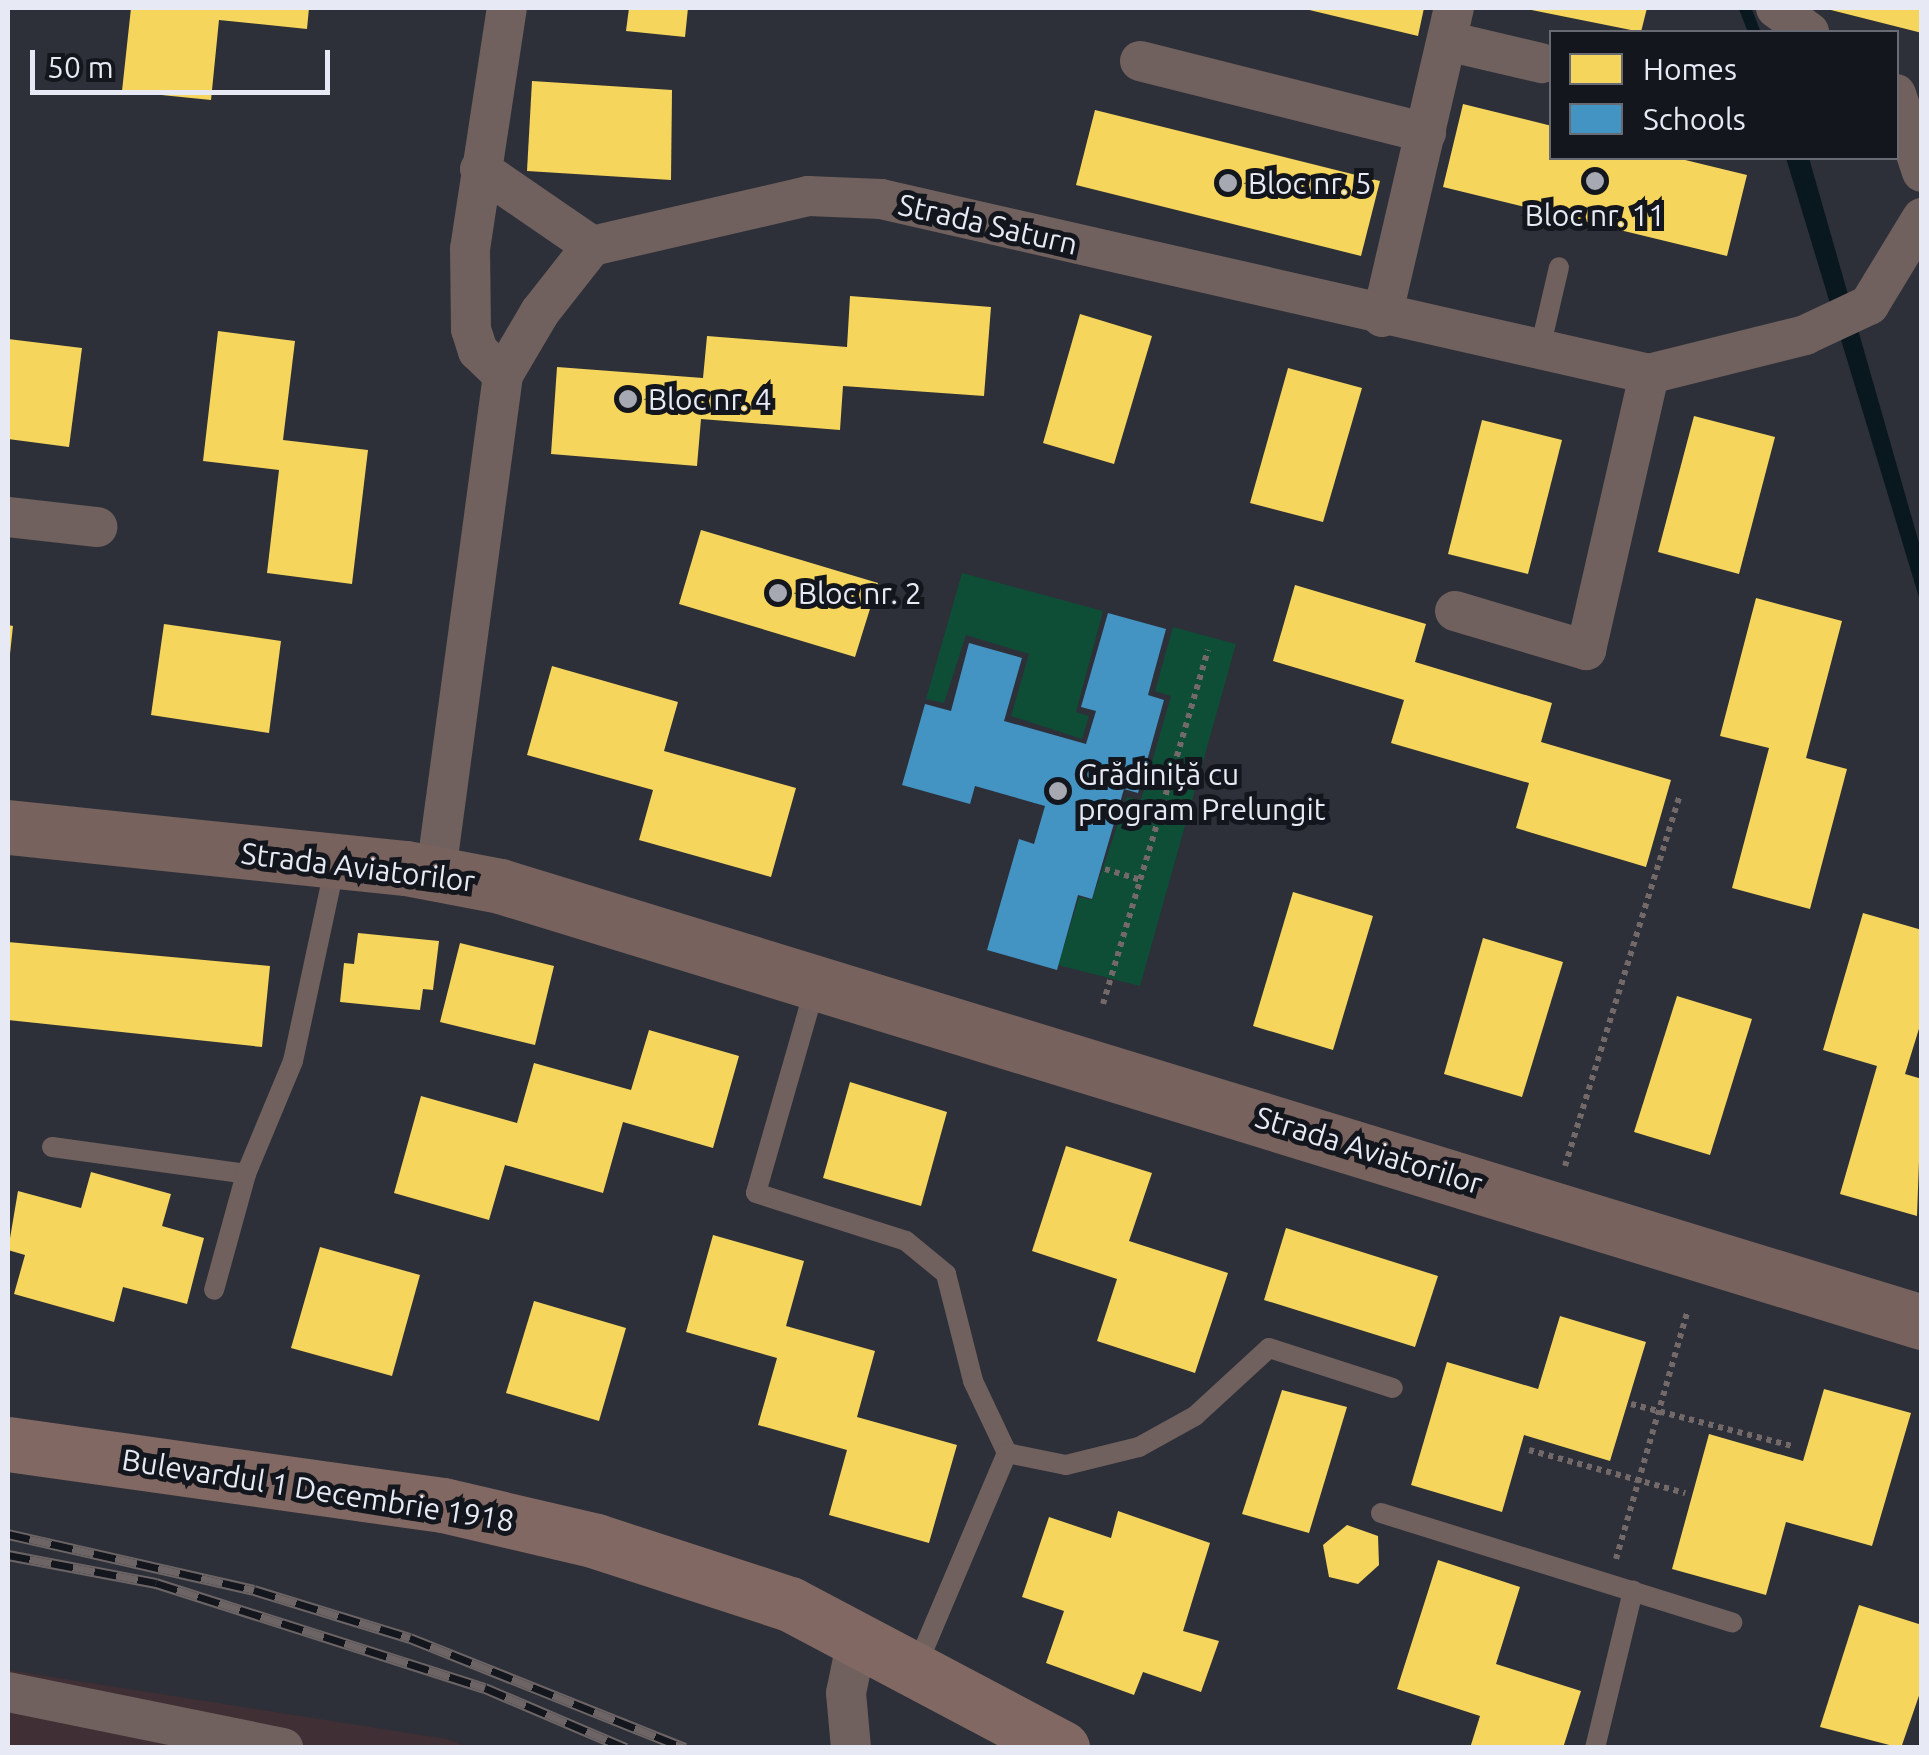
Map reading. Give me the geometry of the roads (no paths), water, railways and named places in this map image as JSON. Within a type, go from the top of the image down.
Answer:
[{"type":"main road","name":"Bulevardul 1 Decembrie 1918","points":[[8,1444],[443,1504],[725,1579],[858,1635],[1062,1748]]},
{"type":"street","points":[[503,375],[478,351],[471,329],[470,249],[508,8]]},
{"type":"street","points":[[1776,8],[1807,30]]},
{"type":"street","points":[[1382,317],[1451,24],[1541,63]]},
{"type":"street","points":[[1140,61],[1426,133]]},
{"type":"street","points":[[1899,103],[1922,172]]},
{"type":"street","points":[[436,872],[503,375],[540,312],[592,246],[480,169]]},
{"type":"street","name":"Strada Saturn","points":[[592,246],[689,219],[839,194],[1002,226],[1539,353],[1650,374],[1805,335],[1868,305],[1922,218]]},
{"type":"street","points":[[1455,611],[1586,650],[1650,374]]},
{"type":"street","points":[[8,517],[97,527]]},
{"type":"street","name":"Strada Aviatorilor","points":[[8,827],[436,872],[817,980],[1922,1322]]},
{"type":"street","points":[[851,1748],[846,1692],[858,1635]]},
{"type":"street","points":[[8,1692],[284,1748]]},
{"type":"lane","points":[[1539,353],[1559,267]]},
{"type":"lane","points":[[214,1290],[246,1174],[293,1061],[336,862]]},
{"type":"lane","points":[[817,980],[756,1193],[906,1241],[946,1274],[973,1381],[1007,1453],[916,1667]]},
{"type":"lane","points":[[52,1147],[246,1174]]},
{"type":"lane","points":[[1007,1453],[1066,1465],[1139,1447],[1195,1416],[1248,1374],[1269,1348],[1393,1388]]},
{"type":"lane","points":[[1381,1513],[1732,1622]]},
{"type":"lane","points":[[1595,1748],[1632,1591]]},
{"type":"waterway","points":[[1745,8],[1753,30]]},
{"type":"railway","points":[[8,1534],[254,1590],[410,1638],[685,1748]]},
{"type":"railway","points":[[8,1555],[156,1583],[485,1688],[626,1748]]},
{"type":"place","name":"Bloc nr. 11","points":[[1595,181]]},
{"type":"place","name":"Bloc nr. 5","points":[[1228,183]]},
{"type":"place","name":"Bloc nr. 4","points":[[628,399]]},
{"type":"place","name":"Bloc nr. 2","points":[[778,593]]},
{"type":"place","name":"Grădiniță cu program Prelungit","points":[[1058,791]]}]
